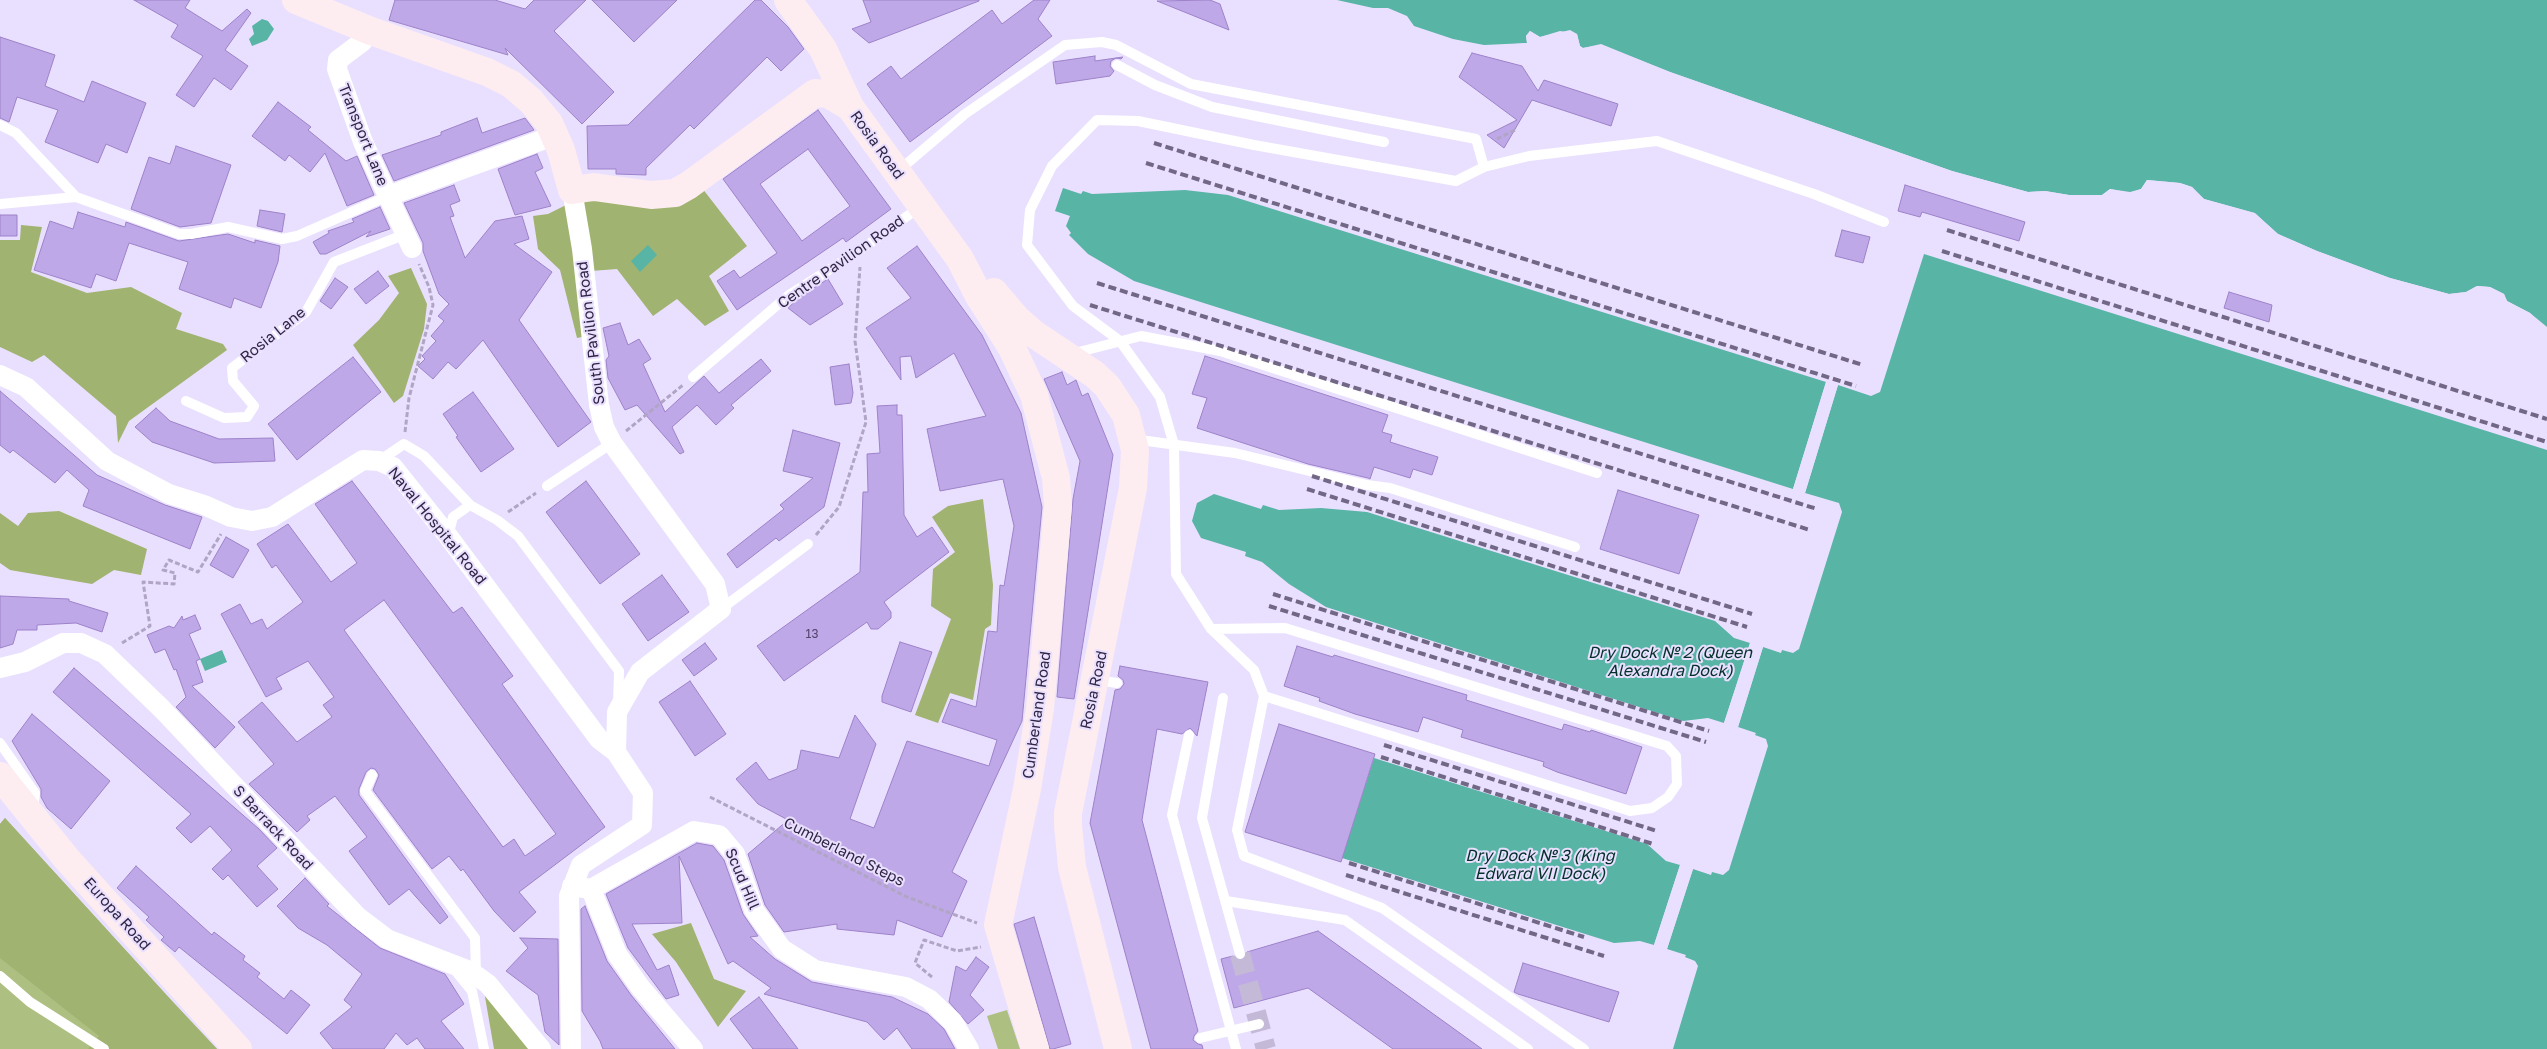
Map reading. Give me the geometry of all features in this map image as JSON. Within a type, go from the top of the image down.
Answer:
[{"type":"main road","name":"South Pavilion Road","points":[[296,0],[370,31],[500,78],[531,101],[542,112],[556,135],[572,190]]},
{"type":"main road","name":"Rosia Road","points":[[788,0],[828,59],[850,107],[960,259],[979,296],[1012,348],[1026,377]]},
{"type":"main road","points":[[572,190],[594,187],[651,195],[675,192],[689,185],[815,93],[828,59]]},
{"type":"main road","points":[[815,93],[828,94],[850,107]]},
{"type":"main road","name":"Rosia Road","points":[[960,259],[990,287],[1017,319],[1048,345],[1094,374],[1116,397],[1128,421],[1132,439],[1135,461],[1134,488],[1106,681],[1068,813],[1068,838],[1072,867],[1118,1049]]},
{"type":"main road","points":[[1026,377],[1041,363],[1065,356]]},
{"type":"main road","name":"Cumberland Road","points":[[1026,377],[1043,424],[1056,478],[1058,506],[1040,710],[1027,789],[998,915],[1001,942],[1036,1049]]},
{"type":"main road","name":"Europa Road","points":[[2,782],[66,858],[238,1049]]},
{"type":"street","name":"Transport Lane","points":[[370,31],[362,42],[338,60],[338,69],[364,142],[388,196],[556,135]]},
{"type":"street","name":"South Pavilion Road","points":[[572,190],[584,269],[599,405],[604,427],[612,442],[715,584],[721,609]]},
{"type":"street","points":[[388,196],[409,241]]},
{"type":"street","name":"Naval Hospital Road","points":[[0,375],[26,387],[107,461],[169,494],[204,505],[231,517],[252,521],[265,520],[363,460],[379,461],[393,467],[448,536],[599,739],[616,752],[644,794],[642,825],[581,865],[582,888]]},
{"type":"street","points":[[616,752],[617,712],[640,672],[721,609]]},
{"type":"street","name":"S Barrack Road","points":[[0,668],[25,662],[63,643],[82,643],[105,654],[162,709],[358,918],[387,939],[449,962],[476,975],[488,984],[541,1049]]},
{"type":"street","name":"Scud Hill","points":[[582,888],[694,831],[719,835],[735,854],[754,910],[782,949],[815,970],[906,987],[929,999],[953,1022],[969,1049]]},
{"type":"street","points":[[571,1049],[573,1030],[567,902],[582,888],[617,954],[640,987],[693,1049]]},
{"type":"lane","points":[[897,172],[965,114],[1064,45],[1102,42],[1116,45],[1191,84],[1476,139],[1484,167]]},
{"type":"lane","points":[[1117,65],[1155,86],[1212,107],[1384,142]]},
{"type":"lane","points":[[1584,1049],[1382,908],[1244,856],[1237,830],[1264,696],[1254,670],[1211,629],[1176,574],[1174,445],[1160,397],[1120,341],[1073,306],[1027,245],[1030,210],[1052,166],[1097,120],[1138,121],[1254,145],[1456,181],[1484,167],[1529,156],[1657,141],[1814,194],[1884,222]]},
{"type":"lane","points":[[0,125],[16,133],[76,197]]},
{"type":"lane","points":[[0,204],[76,197],[178,234],[192,234],[228,227],[282,239],[297,236],[388,196]]},
{"type":"lane","name":"Centre Pavilion Road","points":[[693,377],[789,295],[862,249],[921,206]]},
{"type":"lane","name":"Rosia Lane","points":[[186,401],[224,418],[246,417],[254,406],[233,381],[232,368],[306,312],[334,262],[409,241]]},
{"type":"lane","points":[[1065,356],[1140,336],[1220,351],[1597,473]]},
{"type":"lane","points":[[1132,439],[1235,453],[1366,485],[1390,488],[1575,547]]},
{"type":"lane","points":[[547,486],[612,442]]},
{"type":"lane","points":[[379,461],[404,444],[424,456],[470,505],[497,520],[518,536],[619,671],[617,712]]},
{"type":"lane","points":[[448,536],[453,517],[470,505]]},
{"type":"lane","points":[[721,609],[808,544]]},
{"type":"lane","points":[[1211,629],[1285,628],[1667,746],[1676,756],[1677,784],[1668,797],[1652,808],[1630,811],[1264,696]]},
{"type":"lane","points":[[619,671],[640,672]]},
{"type":"lane","points":[[1224,698],[1202,818],[1240,954]]},
{"type":"lane","points":[[1189,735],[1172,815],[1236,1049]]},
{"type":"lane","points":[[0,743],[35,793],[34,802],[27,812]]},
{"type":"lane","points":[[372,775],[365,791],[475,938],[476,975]]},
{"type":"lane","points":[[1226,901],[1345,920],[1528,1049]]},
{"type":"lane","points":[[449,962],[472,991],[484,1049]]},
{"type":"lane","points":[[0,976],[30,1002],[104,1049]]},
{"type":"lane","points":[[1200,1038],[1259,1024]]},
{"type":"path","points":[[1497,139],[1515,130]]},
{"type":"path","points":[[404,444],[409,398],[433,305],[429,287],[409,241]]},
{"type":"path","points":[[808,544],[839,507],[866,422],[855,341],[862,249]]},
{"type":"path","points":[[612,442],[693,377]]},
{"type":"path","points":[[497,520],[547,486]]},
{"type":"path","points":[[105,654],[150,626],[143,582],[174,584],[176,573],[163,570],[169,560],[198,572],[231,517]]},
{"type":"path","name":"Cumberland Steps","points":[[710,796],[906,897],[970,922]]},
{"type":"path","points":[[941,1009],[939,982],[915,963],[924,940],[958,951],[1001,942]]},
{"type":"shaded area","points":[[702,188],[747,246],[709,276],[729,311],[705,326],[677,299],[653,316],[617,269],[578,272],[587,336],[577,338],[560,270],[538,249],[533,216],[548,214],[584,196]]},
{"type":"shaded area","points":[[21,225],[42,227],[31,272],[87,293],[131,287],[182,313],[176,329],[223,344],[227,350],[129,421],[118,443],[116,416],[44,355],[32,362],[0,347],[0,240],[20,240]]},
{"type":"shaded area","points":[[411,268],[427,304],[424,329],[403,396],[394,403],[353,345],[379,320],[399,293],[388,276]]},
{"type":"shaded area","points":[[983,499],[993,585],[991,625],[985,629],[973,700],[950,693],[938,723],[915,715],[951,619],[931,606],[933,569],[955,552],[932,517],[948,506]]},
{"type":"shaded area","points":[[59,511],[147,549],[141,575],[114,570],[92,584],[10,570],[0,563],[0,513],[18,526],[28,513]]},
{"type":"shaded area","points":[[5,818],[217,1049],[0,1049],[0,824]]},
{"type":"shaded area","points":[[5,818],[217,1049],[88,1049],[99,1036],[0,958],[0,824]]},
{"type":"shaded area","points":[[691,923],[714,979],[746,991],[718,1027],[676,962],[652,934]]},
{"type":"shaded area","points":[[484,991],[530,1049],[494,1049]]},
{"type":"shaded area","points":[[1007,1010],[1020,1049],[998,1049],[987,1016]]},
{"type":"water","points":[[1337,0],[2547,0],[2547,327],[2530,313],[2507,301],[2504,294],[2490,287],[2477,286],[2466,292],[2449,294],[2390,278],[2317,251],[2278,234],[2254,213],[2204,199],[2192,187],[2180,183],[2147,180],[2141,189],[2130,193],[2110,189],[2102,195],[2069,195],[2045,191],[2028,192],[1952,171],[1670,72],[1601,45],[1583,48],[1580,46],[1577,34],[1560,31],[1540,37],[1530,31],[1526,36],[1527,43],[1484,45],[1453,39],[1414,26],[1407,16],[1388,8],[1373,8]]},
{"type":"water","points":[[262,19],[268,21],[274,29],[267,40],[252,46],[249,39],[254,34],[252,26]]},
{"type":"water","points":[[1063,188],[1081,194],[1083,191],[1092,194],[1185,190],[1228,195],[1826,382],[1793,489],[1134,281],[1088,254],[1069,235],[1071,233],[1066,226],[1070,216],[1055,211]]},
{"type":"water","points":[[648,245],[657,255],[640,272],[631,261]]},
{"type":"water","points":[[1924,254],[2547,450],[2547,1049],[1673,1049],[1698,966],[1695,961],[1685,957],[1686,955],[1667,949],[1693,869],[1711,875],[1712,872],[1723,875],[1729,870],[1768,746],[1766,739],[1755,735],[1756,733],[1738,727],[1763,647],[1781,653],[1782,650],[1793,653],[1799,649],[1842,512],[1839,503],[1805,493],[1838,385],[1871,396],[1880,392]]},
{"type":"water","name":"Dry Dock № 2 (Queen Alexandra Dock)","points":[[1214,494],[1261,509],[1263,505],[1279,510],[1321,508],[1367,512],[1715,621],[1734,638],[1750,643],[1724,723],[1708,718],[1683,721],[1326,607],[1289,584],[1262,562],[1245,556],[1246,552],[1201,538],[1192,521],[1197,503]]},
{"type":"water","points":[[222,650],[227,662],[205,671],[200,659]]},
{"type":"water","name":"Dry Dock № 3 (King Edward VII Dock)","points":[[1374,758],[1647,844],[1666,861],[1680,865],[1654,945],[1640,941],[1614,943],[1342,858]]},
{"type":"pier","points":[[1570,30],[1577,34],[1580,46],[1583,48],[1601,44],[1670,72],[1952,171],[2028,192],[2045,191],[2069,195],[2102,195],[2110,189],[2130,192],[2141,189],[2147,180],[2180,183],[2192,187],[2204,199],[2255,213],[2278,234],[2317,251],[2390,278],[2449,294],[2466,292],[2477,286],[2490,287],[2504,294],[2507,301],[2530,313],[2547,330],[2529,315],[2506,303],[2502,296],[2489,289],[2477,288],[2467,295],[2449,297],[2389,281],[2316,254],[2277,236],[2253,216],[2203,201],[2190,189],[2180,185],[2148,183],[2142,191],[2130,195],[2110,191],[2102,197],[2069,197],[2045,193],[2028,195],[1952,173],[1670,74],[1600,47],[1582,51],[1578,47],[1575,36],[1569,33],[1540,40],[1530,34],[1527,45],[1505,48],[1481,47],[1527,43],[1526,36],[1530,31],[1540,37]]},
{"type":"pier","points":[[1826,382],[1829,382],[1795,489],[1793,489]]},
{"type":"pier","points":[[1836,385],[1838,385],[1805,493],[1803,492]]},
{"type":"pier","points":[[1750,643],[1752,644],[1726,724],[1724,723]]},
{"type":"pier","points":[[1761,646],[1763,647],[1738,727],[1735,726]]},
{"type":"pier","points":[[1680,865],[1682,866],[1656,946],[1654,945]]},
{"type":"pier","points":[[1691,868],[1693,869],[1667,949],[1665,948]]},
{"type":"building","points":[[134,0],[190,0],[185,8],[222,31],[247,9],[251,13],[225,50],[248,66],[231,90],[214,78],[194,107],[176,95],[203,56],[171,37],[178,25]]},
{"type":"building","points":[[395,0],[495,0],[525,9],[534,0],[586,0],[554,31],[614,92],[582,124],[505,48],[508,55],[389,20]]},
{"type":"building","points":[[592,0],[677,0],[634,42]]},
{"type":"building","points":[[755,0],[761,0],[788,27],[804,49],[781,71],[767,57],[694,129],[690,125],[646,168],[646,175],[616,174],[616,169],[588,169],[587,126],[628,125]]},
{"type":"building","points":[[863,0],[979,1],[869,43],[852,29],[871,22]]},
{"type":"building","points":[[1034,0],[1050,0],[1038,19],[1052,36],[910,142],[867,84],[891,66],[901,79],[992,10],[1002,24]]},
{"type":"building","points":[[1210,0],[1220,4],[1229,30],[1157,1]]},
{"type":"building","points":[[0,37],[55,55],[45,86],[84,102],[92,81],[146,103],[127,153],[106,144],[98,163],[45,142],[58,110],[17,97],[9,122],[0,118]]},
{"type":"building","points":[[1472,53],[1522,66],[1538,91],[1544,80],[1618,104],[1611,126],[1532,100],[1504,148],[1487,135],[1517,120],[1459,77]]},
{"type":"building","points":[[1095,56],[1095,61],[1116,58],[1111,61],[1110,66],[1114,71],[1110,76],[1056,84],[1053,62]]},
{"type":"building","points":[[278,102],[311,127],[308,130],[346,161],[357,156],[374,195],[347,206],[325,153],[310,172],[289,155],[285,161],[252,136]]},
{"type":"building","points":[[818,110],[891,209],[846,242],[843,238],[737,310],[717,281],[734,270],[740,278],[777,253],[723,179]],"holes":[[[808,149],[850,206],[802,241],[760,184]]]},
{"type":"building","points":[[477,118],[482,133],[525,118],[534,130],[394,181],[382,155],[441,135],[441,132]]},
{"type":"building","points":[[176,146],[231,165],[211,223],[180,227],[131,209],[149,157],[170,164]]},
{"type":"building","points":[[537,154],[543,168],[535,172],[551,206],[515,215],[498,169]]},
{"type":"building","points":[[454,185],[460,201],[450,205],[454,216],[450,217],[465,258],[495,221],[522,216],[529,239],[514,244],[552,272],[519,320],[591,422],[558,447],[483,340],[456,369],[448,362],[433,379],[418,366],[425,359],[422,356],[436,341],[431,336],[444,321],[438,316],[449,304],[439,294],[423,251],[423,243],[404,203]]},
{"type":"building","points":[[1905,185],[2025,222],[2019,241],[1922,212],[1920,217],[1898,211]]},
{"type":"building","points":[[380,207],[390,229],[366,237],[371,231],[326,254],[320,254],[313,242],[329,233],[328,231],[354,222],[352,219]]},
{"type":"building","points":[[260,210],[285,214],[282,232],[257,226]]},
{"type":"building","points":[[78,212],[125,227],[126,222],[179,241],[228,234],[255,243],[255,240],[280,246],[278,262],[261,308],[234,298],[231,308],[179,289],[188,262],[129,243],[116,281],[96,274],[91,288],[34,270],[50,221],[73,229]]},
{"type":"building","points":[[0,215],[17,215],[17,236],[0,236]]},
{"type":"building","points":[[1842,230],[1870,237],[1863,263],[1835,256]]},
{"type":"building","points":[[917,246],[982,335],[1021,413],[1042,507],[1022,721],[952,872],[967,881],[942,937],[897,920],[894,935],[837,929],[837,924],[784,932],[765,905],[748,854],[788,820],[758,804],[736,779],[756,762],[769,780],[797,769],[801,750],[839,758],[855,715],[876,744],[850,819],[874,828],[907,741],[989,766],[997,740],[942,722],[951,699],[976,707],[988,631],[997,632],[1000,585],[1004,586],[1014,526],[1003,479],[940,491],[927,429],[986,416],[954,353],[916,378],[911,356],[900,357],[901,380],[866,328],[911,298],[887,268]]},
{"type":"building","points":[[378,271],[389,286],[366,304],[354,289]]},
{"type":"building","points":[[335,278],[348,287],[331,309],[320,301]]},
{"type":"building","points":[[828,279],[843,304],[810,325],[788,308],[801,296]]},
{"type":"building","points":[[2229,292],[2272,305],[2269,322],[2224,308]]},
{"type":"building","points":[[620,323],[628,345],[639,339],[651,359],[643,364],[665,412],[704,376],[719,393],[761,359],[771,371],[731,405],[734,408],[716,425],[697,405],[672,427],[684,452],[680,454],[637,405],[625,410],[608,378],[606,360],[609,356],[603,328]]},
{"type":"building","points":[[1205,356],[1388,415],[1382,432],[1392,435],[1390,442],[1438,457],[1432,475],[1413,469],[1410,478],[1374,467],[1370,479],[1308,464],[1197,428],[1207,398],[1192,394]]},
{"type":"building","points":[[353,357],[381,392],[297,460],[268,424]]},
{"type":"building","points":[[849,364],[853,393],[851,403],[835,405],[830,367]]},
{"type":"building","points":[[1062,372],[1067,385],[1076,380],[1082,396],[1088,393],[1113,455],[1074,699],[1057,697],[1073,499],[1080,461],[1044,379]]},
{"type":"building","points":[[0,391],[97,475],[165,505],[202,517],[190,549],[83,506],[89,490],[67,470],[55,483],[13,450],[10,453],[0,445]]},
{"type":"building","points":[[473,392],[514,449],[481,472],[456,437],[458,436],[443,414]]},
{"type":"building","points":[[897,405],[897,415],[902,415],[904,515],[917,537],[932,527],[949,552],[884,602],[891,612],[891,618],[878,629],[871,629],[867,622],[784,681],[757,646],[860,572],[863,492],[868,492],[867,454],[880,453],[877,406]]},
{"type":"building","points":[[156,408],[170,421],[219,439],[273,438],[275,461],[214,463],[152,442],[135,427]]},
{"type":"building","points":[[793,430],[840,443],[824,507],[779,541],[776,538],[737,568],[727,554],[784,509],[780,505],[813,478],[783,471]]},
{"type":"building","points":[[352,481],[453,613],[462,607],[513,676],[502,684],[605,827],[519,892],[536,912],[514,932],[494,911],[463,869],[461,871],[449,856],[432,869],[373,790],[379,775],[375,769],[371,768],[366,772],[359,789],[359,795],[448,917],[440,924],[409,889],[389,905],[349,851],[367,837],[335,796],[307,816],[310,820],[297,832],[249,784],[274,764],[238,722],[262,702],[297,742],[332,717],[323,705],[334,697],[308,661],[276,678],[282,689],[266,697],[221,614],[240,604],[251,624],[262,619],[267,629],[303,602],[276,565],[272,568],[257,544],[288,524],[331,582],[357,563],[315,504]],"holes":[[[384,600],[556,834],[525,856],[514,839],[503,847],[344,630]]]},
{"type":"building","points":[[586,481],[640,554],[600,584],[546,512]]},
{"type":"building","points":[[1618,490],[1699,515],[1679,574],[1600,549]]},
{"type":"building","points":[[226,537],[249,550],[233,578],[210,565]]},
{"type":"building","points":[[662,575],[689,612],[648,641],[622,604]]},
{"type":"building","points":[[0,596],[69,599],[69,601],[108,613],[102,632],[76,623],[37,625],[37,630],[17,630],[13,644],[0,648]]},
{"type":"building","points":[[195,615],[201,629],[189,634],[200,659],[196,661],[203,682],[192,686],[235,727],[215,748],[176,707],[186,697],[176,669],[174,670],[165,649],[155,653],[147,635],[169,626],[174,628],[182,616],[183,620]]},
{"type":"building","points":[[900,642],[932,652],[911,712],[882,702],[882,696]]},
{"type":"building","points":[[705,643],[717,659],[694,676],[682,660]]},
{"type":"building","points":[[1297,646],[1333,657],[1334,655],[1467,695],[1466,700],[1562,730],[1564,724],[1590,732],[1591,730],[1642,747],[1626,794],[1557,772],[1543,766],[1544,762],[1461,737],[1463,730],[1423,717],[1418,732],[1355,714],[1319,701],[1320,698],[1284,686]]},
{"type":"building","points":[[1120,666],[1208,682],[1197,736],[1190,728],[1182,734],[1157,729],[1142,820],[1198,1031],[1193,1040],[1202,1045],[1203,1049],[1151,1049],[1090,823],[1115,690],[1120,689],[1124,684],[1123,680],[1118,676]]},
{"type":"building","points":[[74,668],[259,829],[277,848],[257,866],[278,889],[257,907],[228,875],[223,880],[212,869],[232,850],[210,826],[191,843],[176,828],[191,814],[53,692]]},
{"type":"building","points":[[690,681],[726,734],[695,756],[659,702]]},
{"type":"building","points":[[32,714],[110,781],[71,829],[47,808],[41,797],[41,789],[12,741]]},
{"type":"building","points":[[1279,724],[1375,754],[1341,862],[1245,832]]},
{"type":"building","points":[[697,843],[713,846],[724,860],[743,914],[758,936],[750,937],[775,959],[812,982],[892,997],[928,1014],[944,1029],[955,1049],[912,1049],[897,1028],[884,1040],[867,1022],[764,994],[771,988],[733,961],[728,964],[679,856],[682,923],[632,924],[657,970],[669,965],[679,995],[666,999],[628,948],[606,894]]},
{"type":"building","points":[[136,866],[212,935],[214,932],[245,956],[243,960],[260,973],[257,977],[284,999],[291,990],[310,1005],[287,1034],[179,947],[175,952],[161,940],[164,937],[146,920],[149,917],[117,888]]},
{"type":"building","points":[[305,878],[329,904],[327,906],[380,948],[445,974],[464,1004],[441,1021],[464,1049],[425,1049],[417,1038],[407,1045],[396,1033],[384,1049],[333,1049],[320,1033],[352,1007],[344,1000],[362,974],[327,945],[298,928],[277,906]]},
{"type":"building","points":[[585,906],[607,961],[631,995],[675,1049],[603,1049],[582,1011],[581,909]]},
{"type":"building","points":[[1034,917],[1071,1044],[1053,1049],[1050,1049],[1014,924]]},
{"type":"building","points":[[1318,931],[1482,1049],[1393,1049],[1308,988],[1234,1008],[1221,959],[1233,956],[1238,960],[1242,960],[1247,952]]},
{"type":"building","points":[[520,938],[558,939],[559,1045],[545,1032],[538,995],[506,971],[528,948]]},
{"type":"building","points":[[976,957],[989,967],[970,995],[984,1010],[968,1024],[949,1002],[956,966],[966,971]]},
{"type":"building","points":[[1523,963],[1619,992],[1609,1022],[1514,992]]},
{"type":"building","points":[[759,997],[798,1049],[753,1049],[730,1019]]},
{"type":"tunnel","points":[[1240,954],[1266,1049]]},
{"type":"railway","points":[[1154,143],[1863,365]]},
{"type":"railway","points":[[1146,163],[1856,386]]},
{"type":"railway","points":[[1947,230],[2547,419]]},
{"type":"railway","points":[[1942,251],[2547,442]]},
{"type":"railway","points":[[1097,283],[1817,509]]},
{"type":"railway","points":[[1090,305],[1810,530]]},
{"type":"railway","points":[[1312,476],[1752,614]]},
{"type":"railway","points":[[1307,489],[1747,627]]},
{"type":"railway","points":[[1273,594],[1709,731]]},
{"type":"railway","points":[[1269,606],[1706,742]]},
{"type":"railway","points":[[1384,745],[1657,831]]},
{"type":"railway","points":[[1381,757],[1653,844]]},
{"type":"railway","points":[[1349,863],[1584,937]]},
{"type":"railway","points":[[1346,875],[1604,956]]}]
